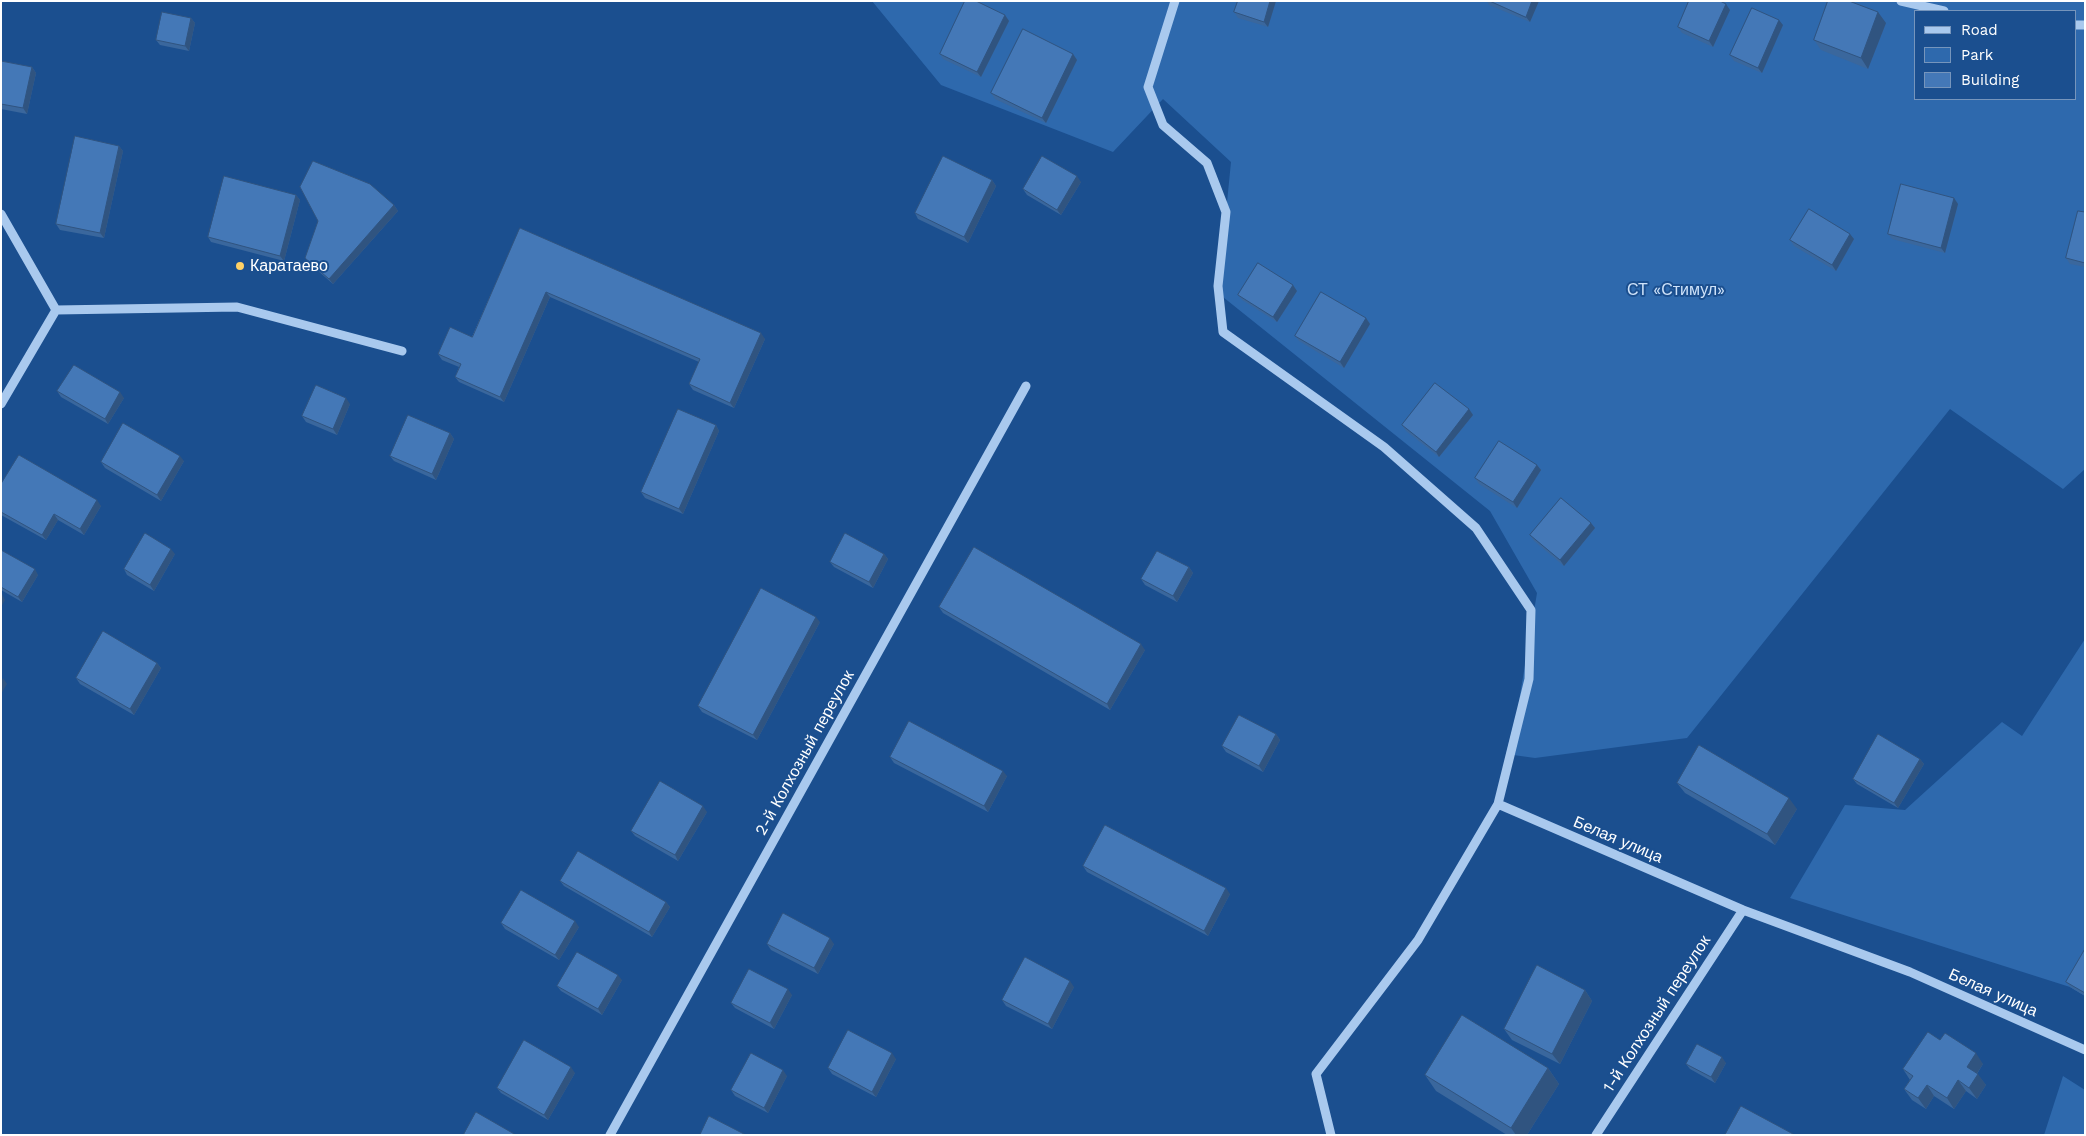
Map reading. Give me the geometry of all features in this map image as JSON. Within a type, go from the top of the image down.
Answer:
[{"type":"street","points":[[1175,1],[1148,87],[1163,125],[1207,162],[1226,212],[1218,286],[1223,332],[1384,447],[1476,528],[1531,610],[1529,679],[1498,804],[1418,940],[1316,1074],[1331,1135]]},
{"type":"street","points":[[1901,1],[1940,10]]},
{"type":"street","points":[[1,214],[56,310]]},
{"type":"street","points":[[56,310],[237,306],[402,352]]},
{"type":"street","points":[[1,404],[56,310]]},
{"type":"street","name":"2-й Колхозный переулок","points":[[610,1135],[1026,386]]},
{"type":"street","name":"Белая улица","points":[[1498,804],[1743,910],[1910,972],[2085,1050]]},
{"type":"street","name":"1-й Колхозный переулок","points":[[1596,1135],[1743,910]]},
{"type":"green space","name":"СТ «Стимул»","points":[[872,1],[2085,1],[2085,469],[2063,489],[1950,409],[1687,738],[1535,758],[1506,754],[1518,707],[1537,593],[1490,511],[1218,293],[1231,162],[1163,99],[1113,152],[941,85]]},
{"type":"green space","points":[[2085,639],[2085,996],[2070,987],[1790,898],[1845,805],[1905,810],[2002,722],[2022,736]]},
{"type":"green space","points":[[2063,1076],[2085,1090],[2085,1135],[2044,1135]]},
{"type":"building","points":[[965,1],[976,1],[1005,15],[977,72],[940,54]]},
{"type":"building","points":[[1238,1],[1270,1],[1264,22],[1234,12]]},
{"type":"building","points":[[1490,1],[1532,1],[1526,17]]},
{"type":"building","points":[[1689,1],[1720,1],[1726,4],[1709,41],[1678,27]]},
{"type":"building","points":[[1828,1],[1849,1],[1878,12],[1861,58],[1814,40]]},
{"type":"building","points":[[1752,8],[1779,20],[1758,68],[1730,55]]},
{"type":"building","points":[[162,12],[191,18],[185,46],[156,40]]},
{"type":"building","points":[[1023,29],[1073,54],[1042,118],[991,93]]},
{"type":"building","points":[[1,61],[32,67],[23,108],[1,104]]},
{"type":"building","points":[[75,136],[119,146],[100,233],[56,224]]},
{"type":"building","points":[[943,156],[992,180],[964,237],[915,213]]},
{"type":"building","points":[[1042,156],[1077,176],[1057,210],[1023,189]]},
{"type":"building","points":[[313,161],[370,184],[394,205],[329,279],[305,258],[318,221],[300,187]]},
{"type":"building","points":[[224,176],[296,195],[280,256],[208,237]]},
{"type":"building","points":[[1901,184],[1954,198],[1941,248],[1888,234]]},
{"type":"building","points":[[1809,209],[1850,234],[1832,265],[1790,240]]},
{"type":"building","points":[[2078,211],[2085,212],[2085,263],[2066,258]]},
{"type":"building","points":[[520,228],[761,333],[730,403],[689,384],[700,359],[546,292],[500,397],[455,377],[461,364],[438,354],[450,327],[472,337]]},
{"type":"building","points":[[1258,263],[1293,285],[1273,317],[1238,295]]},
{"type":"building","points":[[1321,292],[1366,318],[1340,362],[1295,336]]},
{"type":"building","points":[[74,365],[120,392],[105,419],[57,391]]},
{"type":"building","points":[[1435,383],[1469,409],[1436,452],[1402,425]]},
{"type":"building","points":[[316,385],[346,398],[333,429],[302,416]]},
{"type":"building","points":[[678,409],[716,425],[679,509],[641,492]]},
{"type":"building","points":[[408,415],[450,433],[432,474],[390,456]]},
{"type":"building","points":[[123,423],[180,456],[157,495],[101,462]]},
{"type":"building","points":[[1499,441],[1537,465],[1513,502],[1475,478]]},
{"type":"building","points":[[19,455],[97,500],[80,529],[54,514],[42,535],[1,512],[1,484]]},
{"type":"building","points":[[1561,498],[1591,523],[1560,560],[1530,535]]},
{"type":"building","points":[[145,533],[171,549],[150,585],[124,569]]},
{"type":"building","points":[[845,533],[884,554],[869,582],[830,562]]},
{"type":"building","points":[[974,547],[1141,644],[1107,704],[939,607]]},
{"type":"building","points":[[1,550],[35,569],[18,597],[1,587]]},
{"type":"building","points":[[1157,551],[1189,567],[1173,596],[1141,579]]},
{"type":"building","points":[[761,588],[816,617],[753,735],[698,706]]},
{"type":"building","points":[[103,631],[157,663],[130,709],[76,678]]},
{"type":"building","points":[[1239,715],[1276,734],[1259,766],[1222,746]]},
{"type":"building","points":[[909,721],[1003,771],[984,806],[890,757]]},
{"type":"building","points":[[1878,734],[1920,759],[1894,803],[1853,779]]},
{"type":"building","points":[[1699,745],[1789,798],[1767,834],[1677,783]]},
{"type":"building","points":[[660,781],[703,806],[675,855],[631,831]]},
{"type":"building","points":[[1105,825],[1226,888],[1204,931],[1083,866]]},
{"type":"building","points":[[578,851],[666,902],[649,932],[560,881]]},
{"type":"building","points":[[521,890],[575,921],[555,955],[501,923]]},
{"type":"building","points":[[783,913],[830,938],[814,968],[767,944]]},
{"type":"building","points":[[2085,949],[2085,993],[2066,982]]},
{"type":"building","points":[[577,952],[618,975],[598,1009],[557,986]]},
{"type":"building","points":[[1025,957],[1070,981],[1048,1024],[1002,1000]]},
{"type":"building","points":[[1537,965],[1585,990],[1552,1054],[1504,1029]]},
{"type":"building","points":[[749,969],[788,989],[770,1023],[731,1003]]},
{"type":"building","points":[[1462,1015],[1548,1068],[1511,1128],[1425,1075]]},
{"type":"building","points":[[848,1030],[892,1053],[872,1092],[828,1068]]},
{"type":"building","points":[[1928,1032],[1940,1040],[1945,1033],[1976,1053],[1967,1067],[1978,1074],[1969,1088],[1958,1080],[1947,1098],[1927,1085],[1918,1098],[1904,1089],[1913,1076],[1903,1069]]},
{"type":"building","points":[[524,1040],[571,1067],[544,1115],[497,1088]]},
{"type":"building","points":[[1697,1044],[1722,1057],[1711,1077],[1686,1064]]},
{"type":"building","points":[[751,1053],[783,1070],[764,1108],[731,1090]]},
{"type":"building","points":[[1741,1106],[1795,1135],[1725,1135]]},
{"type":"building","points":[[476,1112],[516,1135],[464,1134]]},
{"type":"building","points":[[709,1116],[746,1135],[700,1135]]},
{"type":"place","name":"Каратаево","points":[[240,266]]}]
